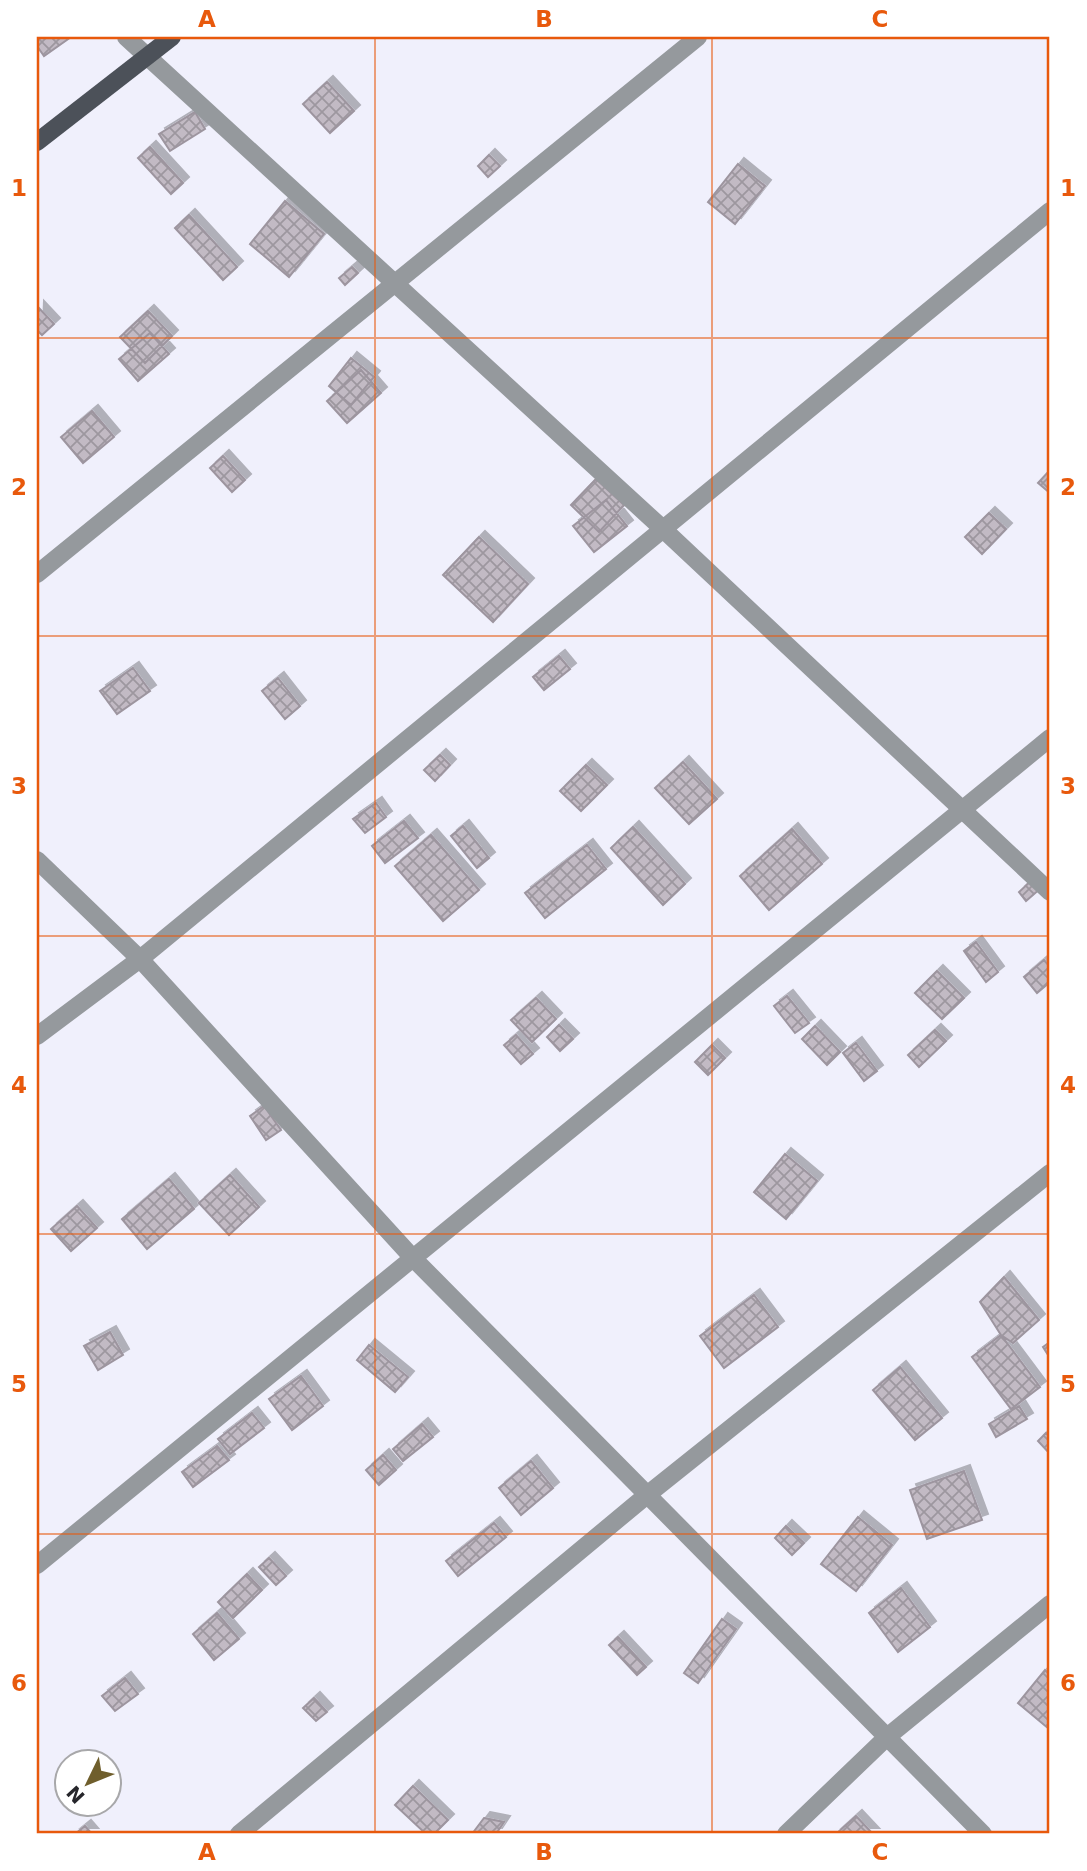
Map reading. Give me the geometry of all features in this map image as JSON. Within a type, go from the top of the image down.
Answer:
[{"type":"main road","points":[[37,142],[172,37]]},
{"type":"street","points":[[126,37],[663,529],[1050,892]]},
{"type":"street","points":[[37,574],[698,37]]},
{"type":"street","points":[[37,1036],[139,959],[1050,211]]},
{"type":"street","points":[[37,1565],[1050,738]]},
{"type":"street","points":[[37,860],[139,959],[412,1257],[983,1834]]},
{"type":"street","points":[[239,1834],[648,1495],[1050,1173]]},
{"type":"street","points":[[786,1834],[887,1737],[1050,1604]]},
{"type":"building","points":[[38,37],[71,37],[44,56],[37,46]]},
{"type":"building","points":[[327,82],[354,111],[330,133],[303,104]]},
{"type":"building","points":[[195,112],[205,129],[170,151],[159,134]]},
{"type":"building","points":[[150,147],[183,183],[171,194],[138,158]]},
{"type":"building","points":[[489,155],[500,166],[488,177],[478,166]]},
{"type":"building","points":[[738,164],[765,186],[735,224],[708,202]]},
{"type":"building","points":[[285,201],[324,234],[289,277],[250,244]]},
{"type":"building","points":[[189,215],[237,267],[223,280],[175,228]]},
{"type":"building","points":[[352,267],[358,273],[345,285],[339,278]]},
{"type":"building","points":[[38,307],[54,324],[42,335],[37,330]]},
{"type":"building","points":[[148,311],[172,336],[145,363],[120,337]]},
{"type":"building","points":[[150,333],[169,354],[138,381],[119,359]]},
{"type":"building","points":[[351,358],[374,377],[351,405],[329,386]]},
{"type":"building","points":[[361,370],[381,393],[347,423],[327,401]]},
{"type":"building","points":[[92,411],[114,437],[83,463],[61,437]]},
{"type":"building","points":[[223,456],[245,480],[232,492],[210,468]]},
{"type":"building","points":[[1050,470],[1050,493],[1038,483]]},
{"type":"building","points":[[596,479],[624,505],[599,532],[571,505]]},
{"type":"building","points":[[606,500],[627,526],[594,552],[573,526]]},
{"type":"building","points":[[989,513],[1006,529],[982,554],[965,537]]},
{"type":"building","points":[[479,537],[528,584],[493,622],[443,575]]},
{"type":"building","points":[[559,656],[570,669],[544,690],[533,677]]},
{"type":"building","points":[[133,668],[150,691],[117,714],[100,691]]},
{"type":"building","points":[[278,678],[300,706],[285,719],[262,691]]},
{"type":"building","points":[[440,755],[450,765],[435,781],[424,770]]},
{"type":"building","points":[[683,762],[717,799],[689,824],[655,788]]},
{"type":"building","points":[[586,765],[607,785],[581,811],[560,791]]},
{"type":"building","points":[[376,803],[386,817],[365,833],[353,819]]},
{"type":"building","points":[[404,821],[418,838],[385,863],[372,846]]},
{"type":"building","points":[[463,826],[489,858],[477,868],[451,836]]},
{"type":"building","points":[[633,827],[685,884],[663,905],[611,848]]},
{"type":"building","points":[[792,829],[822,864],[769,910],[740,876]]},
{"type":"building","points":[[431,835],[479,890],[443,921],[395,866]]},
{"type":"building","points":[[587,845],[606,869],[545,918],[525,893]]},
{"type":"building","points":[[1033,879],[1041,888],[1026,901],[1019,892]]},
{"type":"building","points":[[976,942],[998,972],[986,982],[964,951]]},
{"type":"building","points":[[1044,960],[1050,967],[1050,982],[1037,993],[1024,977]]},
{"type":"building","points":[[937,971],[964,998],[942,1019],[915,993]]},
{"type":"building","points":[[787,996],[809,1023],[795,1033],[774,1006]]},
{"type":"building","points":[[536,998],[556,1019],[532,1042],[511,1020]]},
{"type":"building","points":[[559,1025],[573,1039],[560,1051],[547,1037]]},
{"type":"building","points":[[815,1026],[840,1052],[827,1065],[802,1039]]},
{"type":"building","points":[[935,1030],[946,1041],[919,1067],[908,1055]]},
{"type":"building","points":[[516,1035],[533,1054],[521,1064],[504,1045]]},
{"type":"building","points":[[856,1043],[877,1071],[864,1081],[843,1053]]},
{"type":"building","points":[[712,1045],[725,1058],[708,1075],[695,1062]]},
{"type":"building","points":[[264,1106],[281,1130],[266,1140],[250,1116]]},
{"type":"building","points":[[785,1154],[817,1181],[786,1219],[754,1192]]},
{"type":"building","points":[[230,1175],[259,1207],[229,1235],[199,1203]]},
{"type":"building","points":[[169,1179],[194,1209],[147,1249],[122,1219]]},
{"type":"building","points":[[77,1206],[97,1228],[71,1251],[51,1229]]},
{"type":"building","points":[[1004,1277],[1039,1320],[1013,1343],[1001,1335],[980,1302]]},
{"type":"building","points":[[754,1295],[778,1327],[724,1368],[700,1336]]},
{"type":"building","points":[[110,1332],[123,1355],[98,1370],[84,1346]]},
{"type":"building","points":[[1001,1335],[1040,1387],[1011,1409],[972,1357]]},
{"type":"building","points":[[1050,1342],[1050,1358],[1043,1347]]},
{"type":"building","points":[[369,1345],[408,1377],[395,1392],[357,1360]]},
{"type":"building","points":[[900,1367],[942,1418],[915,1440],[873,1390]]},
{"type":"building","points":[[301,1376],[323,1406],[292,1430],[269,1399]]},
{"type":"building","points":[[1019,1406],[1027,1419],[996,1437],[989,1424]]},
{"type":"building","points":[[252,1413],[264,1428],[230,1454],[218,1439]]},
{"type":"building","points":[[422,1424],[433,1437],[403,1461],[393,1449]]},
{"type":"building","points":[[1046,1433],[1050,1437],[1050,1454],[1038,1441]]},
{"type":"building","points":[[217,1446],[229,1460],[193,1487],[182,1472]]},
{"type":"building","points":[[383,1455],[396,1470],[379,1485],[366,1470]]},
{"type":"building","points":[[531,1461],[553,1488],[521,1515],[499,1488]]},
{"type":"building","points":[[964,1471],[982,1520],[927,1539],[910,1490]]},
{"type":"building","points":[[858,1517],[892,1545],[856,1591],[821,1564]]},
{"type":"building","points":[[494,1523],[506,1537],[458,1576],[446,1561]]},
{"type":"building","points":[[786,1526],[804,1543],[792,1555],[775,1538]]},
{"type":"building","points":[[269,1558],[286,1576],[276,1585],[259,1567]]},
{"type":"building","points":[[247,1574],[262,1590],[233,1618],[218,1602]]},
{"type":"building","points":[[901,1588],[930,1627],[898,1652],[869,1613]]},
{"type":"building","points":[[217,1613],[239,1639],[214,1660],[193,1634]]},
{"type":"building","points":[[722,1619],[736,1629],[698,1683],[684,1673]]},
{"type":"building","points":[[618,1637],[646,1667],[637,1675],[609,1645]]},
{"type":"building","points":[[1045,1670],[1050,1675],[1049,1729],[1018,1703]]},
{"type":"building","points":[[125,1678],[138,1694],[115,1711],[102,1696]]},
{"type":"building","points":[[314,1698],[327,1712],[316,1721],[303,1708]]},
{"type":"building","points":[[413,1786],[448,1820],[434,1834],[426,1834],[395,1805]]},
{"type":"building","points":[[856,1816],[873,1834],[836,1834]]},
{"type":"building","points":[[484,1818],[504,1822],[496,1834],[472,1834]]},
{"type":"building","points":[[85,1826],[92,1834],[75,1834]]}]
